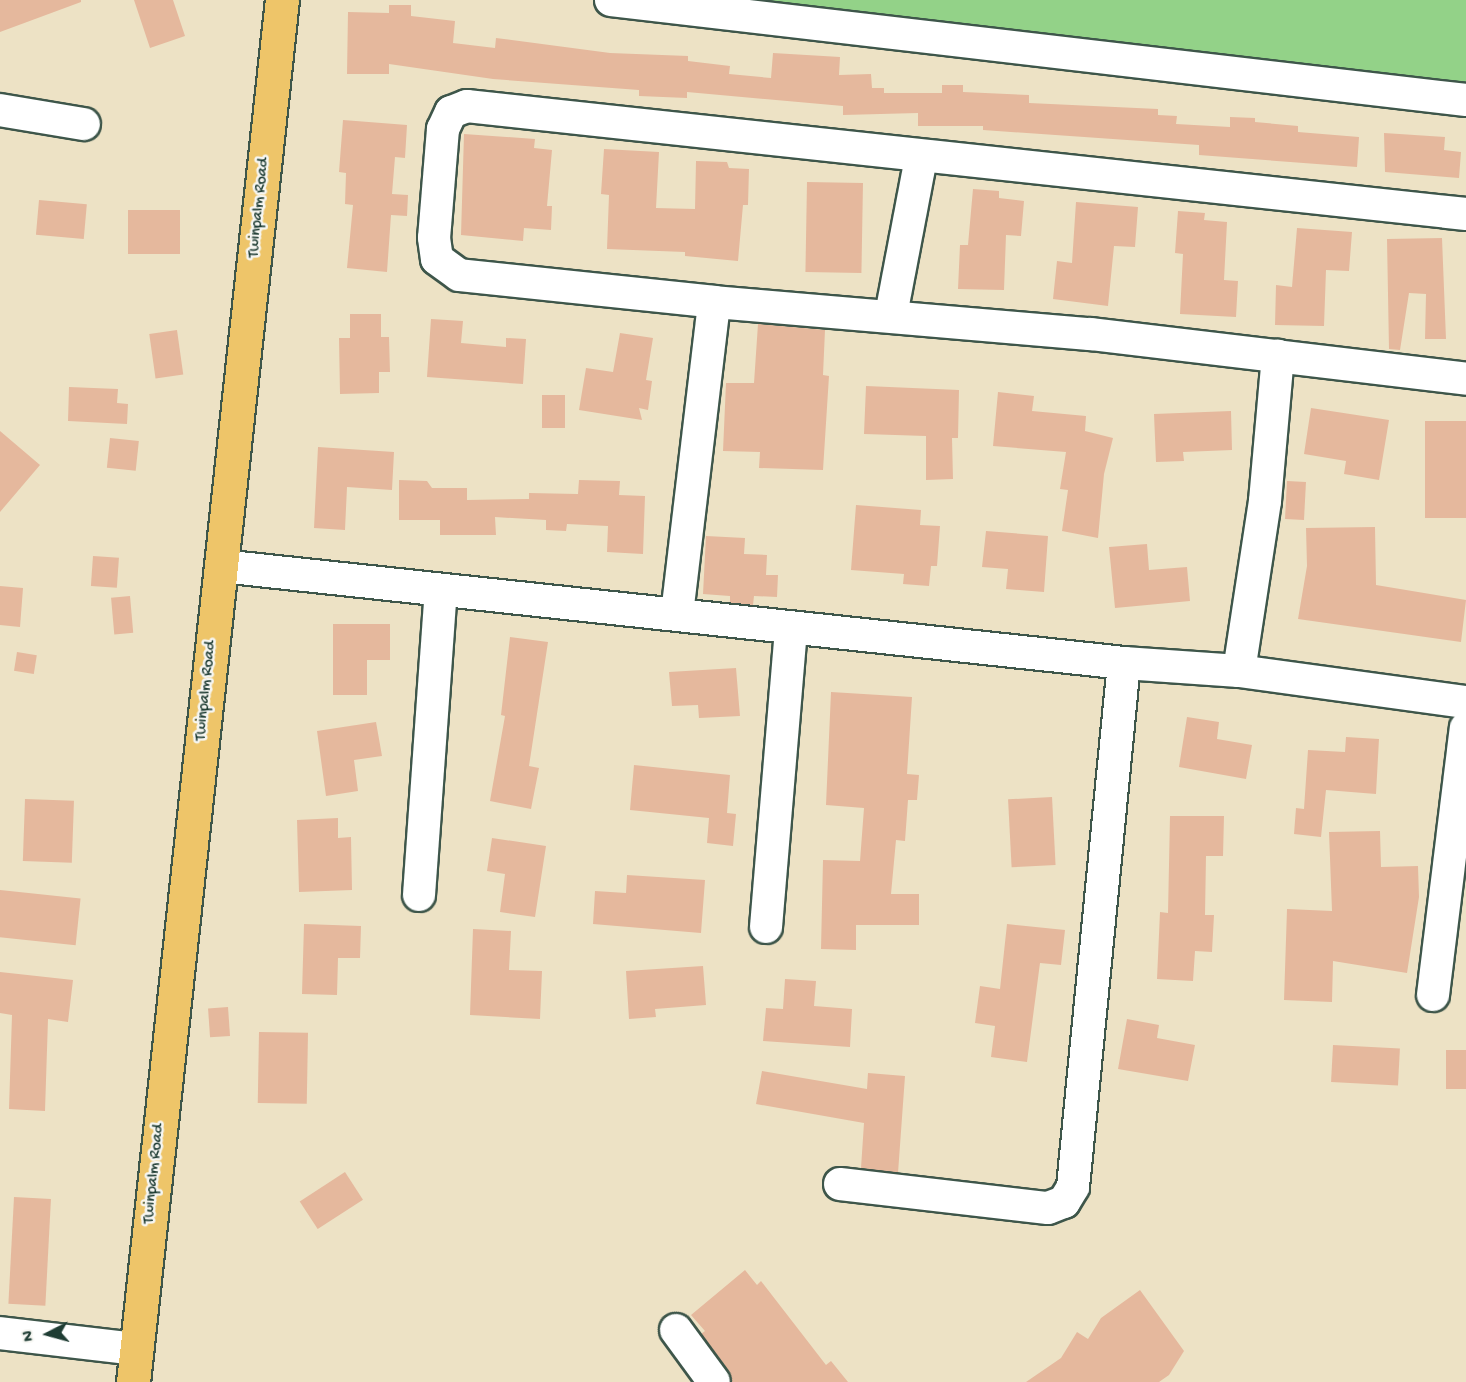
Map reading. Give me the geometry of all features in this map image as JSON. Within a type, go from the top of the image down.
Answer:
[{"type":"main road","name":"Twinpalm Road","points":[[133,1382],[282,0]]},
{"type":"street","points":[[611,0],[1466,100]]},
{"type":"street","points":[[1466,214],[921,158],[467,106],[451,112],[443,129],[434,238],[437,259],[459,275],[714,302],[891,315],[1278,356],[1466,379]]},
{"type":"street","points":[[0,110],[84,124]]},
{"type":"street","points":[[891,315],[921,158]]},
{"type":"street","points":[[677,614],[714,302]]},
{"type":"street","points":[[1239,671],[1265,501],[1278,356]]},
{"type":"street","points":[[220,566],[1124,663],[1239,671],[1466,702]]},
{"type":"street","points":[[419,895],[441,591]]},
{"type":"street","points":[[766,927],[791,628]]},
{"type":"street","points":[[840,1184],[1048,1208],[1064,1202],[1073,1187],[1124,663]]},
{"type":"street","points":[[1433,995],[1466,728]]},
{"type":"street","points":[[676,1330],[714,1382]]},
{"type":"street","points":[[0,1334],[136,1349]]},
{"type":"green space","points":[[714,0],[1466,0],[1466,91]]},
{"type":"building","points":[[0,0],[81,0],[81,2],[0,32]]},
{"type":"building","points":[[134,0],[173,0],[185,36],[150,48]]},
{"type":"building","points":[[389,5],[411,5],[411,16],[455,21],[453,43],[495,48],[496,38],[610,53],[688,56],[688,61],[730,66],[729,74],[771,78],[773,53],[840,57],[839,75],[871,74],[872,88],[884,88],[884,93],[942,93],[942,85],[963,85],[963,92],[1029,95],[1029,103],[1158,109],[1158,115],[1177,116],[1176,124],[1230,127],[1230,117],[1255,118],[1255,122],[1298,126],[1298,132],[1359,137],[1357,167],[1199,155],[1199,145],[983,130],[983,126],[918,126],[918,113],[843,115],[843,106],[687,92],[687,98],[639,96],[639,90],[493,79],[389,64],[389,74],[347,74],[348,12],[389,13]]},
{"type":"building","points":[[343,120],[407,125],[405,158],[395,157],[392,194],[408,195],[407,216],[391,215],[387,272],[347,268],[353,205],[345,204],[346,173],[339,172]]},
{"type":"building","points":[[1384,133],[1445,137],[1444,150],[1461,152],[1459,178],[1385,172]]},
{"type":"building","points":[[464,134],[535,139],[534,148],[552,150],[547,206],[552,206],[551,230],[524,228],[523,241],[461,235]]},
{"type":"building","points":[[604,149],[659,152],[656,208],[695,209],[696,161],[727,162],[729,168],[749,169],[748,205],[743,205],[738,261],[685,256],[685,252],[607,249],[609,195],[601,194]]},
{"type":"building","points":[[807,182],[863,183],[861,273],[805,272]]},
{"type":"building","points":[[973,189],[999,191],[999,198],[1024,201],[1021,236],[1006,235],[1004,290],[958,289],[960,245],[968,245]]},
{"type":"building","points":[[39,200],[87,204],[84,239],[36,235]]},
{"type":"building","points":[[1076,202],[1138,207],[1135,247],[1114,246],[1108,306],[1053,299],[1057,261],[1072,263]]},
{"type":"building","points":[[128,210],[180,210],[180,254],[128,254]]},
{"type":"building","points":[[1178,211],[1205,213],[1204,220],[1227,222],[1224,280],[1238,281],[1236,317],[1180,314],[1183,254],[1175,253]]},
{"type":"building","points":[[1297,228],[1352,232],[1349,271],[1326,270],[1324,326],[1275,325],[1276,285],[1292,287]]},
{"type":"building","points":[[1442,238],[1446,339],[1425,339],[1426,294],[1409,293],[1400,350],[1389,349],[1387,239]]},
{"type":"building","points":[[350,314],[381,314],[381,337],[389,337],[390,372],[379,372],[379,393],[340,394],[339,338],[350,338]]},
{"type":"building","points":[[431,319],[463,321],[461,343],[506,347],[506,338],[526,339],[523,384],[427,377]]},
{"type":"building","points":[[758,324],[825,330],[823,375],[829,376],[823,470],[759,468],[760,452],[723,451],[726,383],[754,383]]},
{"type":"building","points":[[177,330],[183,375],[156,378],[149,334]]},
{"type":"building","points":[[620,333],[653,338],[646,380],[652,381],[648,410],[639,408],[642,420],[579,410],[586,368],[613,372]]},
{"type":"building","points":[[866,386],[959,390],[958,438],[952,438],[953,479],[926,480],[926,436],[864,434]]},
{"type":"building","points":[[69,387],[118,389],[117,403],[128,404],[127,424],[68,421]]},
{"type":"building","points":[[998,392],[1034,396],[1032,411],[1086,416],[1085,431],[1113,438],[1104,474],[1098,538],[1062,531],[1068,490],[1060,489],[1066,452],[993,446]]},
{"type":"building","points":[[542,395],[565,395],[565,428],[542,428]]},
{"type":"building","points":[[1311,408],[1389,420],[1379,480],[1344,474],[1346,461],[1304,454]]},
{"type":"building","points":[[1231,411],[1232,450],[1183,452],[1184,461],[1156,462],[1154,414]]},
{"type":"building","points":[[1425,421],[1466,421],[1466,518],[1425,518]]},
{"type":"building","points":[[0,431],[40,465],[0,512]]},
{"type":"building","points":[[110,438],[139,441],[136,471],[107,468]]},
{"type":"building","points":[[318,447],[394,452],[392,490],[347,487],[345,530],[314,528]]},
{"type":"building","points":[[399,480],[427,481],[432,488],[467,488],[467,500],[529,499],[529,493],[578,494],[579,480],[620,481],[619,495],[645,496],[643,554],[607,552],[608,526],[567,524],[566,531],[546,530],[546,520],[495,517],[496,535],[440,535],[440,520],[399,520]]},
{"type":"building","points":[[1287,481],[1306,482],[1304,520],[1285,519]]},
{"type":"building","points":[[856,505],[921,510],[920,525],[940,526],[937,566],[931,566],[929,586],[903,584],[904,574],[851,570]]},
{"type":"building","points":[[1375,527],[1376,585],[1466,600],[1461,642],[1298,619],[1307,566],[1306,528]]},
{"type":"building","points":[[986,531],[1048,536],[1044,592],[1006,589],[1008,569],[982,567]]},
{"type":"building","points":[[706,536],[745,538],[744,554],[767,555],[766,575],[778,575],[777,597],[754,596],[753,605],[730,603],[730,596],[703,594]]},
{"type":"building","points":[[1147,544],[1149,570],[1187,567],[1190,601],[1115,608],[1109,547]]},
{"type":"building","points":[[93,556],[119,558],[117,588],[91,586]]},
{"type":"building","points":[[0,586],[23,588],[20,627],[0,625]]},
{"type":"building","points":[[130,596],[133,633],[114,635],[111,598]]},
{"type":"building","points":[[333,624],[390,624],[390,660],[367,660],[367,695],[333,695]]},
{"type":"building","points":[[510,637],[548,642],[529,766],[539,768],[531,809],[490,801],[505,716],[501,715]]},
{"type":"building","points":[[17,652],[37,655],[34,674],[14,671]]},
{"type":"building","points":[[736,668],[740,716],[699,718],[698,705],[672,706],[669,672]]},
{"type":"building","points":[[831,692],[912,697],[907,774],[919,775],[917,800],[908,800],[905,841],[896,840],[891,894],[919,894],[919,925],[856,925],[856,950],[821,949],[823,860],[860,861],[864,808],[826,805]]},
{"type":"building","points":[[1187,717],[1219,722],[1217,739],[1252,745],[1246,779],[1179,767]]},
{"type":"building","points":[[376,722],[382,756],[354,760],[358,791],[326,796],[317,731]]},
{"type":"building","points":[[1346,737],[1379,739],[1376,794],[1326,790],[1321,837],[1294,834],[1296,808],[1304,809],[1308,750],[1345,752]]},
{"type":"building","points":[[634,765],[730,775],[727,813],[736,814],[733,846],[707,843],[709,818],[630,810]]},
{"type":"building","points":[[1052,797],[1056,865],[1012,867],[1008,799]]},
{"type":"building","points":[[25,799],[74,801],[72,863],[23,861]]},
{"type":"building","points":[[1170,816],[1224,816],[1223,856],[1206,856],[1205,915],[1214,915],[1212,952],[1195,951],[1193,981],[1157,979],[1160,912],[1168,913]]},
{"type":"building","points":[[338,818],[338,838],[351,837],[352,890],[299,892],[297,820]]},
{"type":"building","points":[[1380,831],[1381,867],[1418,866],[1419,897],[1407,973],[1333,961],[1332,1002],[1284,1000],[1287,909],[1332,911],[1329,832]]},
{"type":"building","points":[[492,838],[546,846],[535,917],[500,912],[505,874],[487,871]]},
{"type":"building","points":[[627,875],[705,880],[701,933],[593,924],[595,891],[626,893]]},
{"type":"building","points":[[0,890],[81,898],[76,945],[0,937]]},
{"type":"building","points":[[304,924],[361,926],[360,958],[338,958],[337,995],[302,994]]},
{"type":"building","points":[[1007,924],[1065,930],[1061,965],[1040,963],[1027,1062],[991,1057],[995,1026],[975,1023],[980,986],[1000,989]]},
{"type":"building","points":[[473,929],[511,931],[509,970],[542,971],[540,1019],[470,1015]]},
{"type":"building","points":[[703,966],[706,1005],[655,1009],[656,1017],[629,1019],[626,971]]},
{"type":"building","points":[[0,972],[73,980],[68,1022],[48,1019],[45,1111],[9,1109],[12,1015],[0,1013]]},
{"type":"building","points":[[785,979],[816,981],[814,1006],[852,1009],[850,1047],[763,1041],[766,1008],[783,1009]]},
{"type":"building","points":[[228,1007],[230,1036],[210,1037],[208,1008]]},
{"type":"building","points":[[1127,1019],[1159,1025],[1157,1038],[1195,1045],[1188,1081],[1118,1069]]},
{"type":"building","points":[[259,1032],[308,1033],[307,1104],[258,1103]]},
{"type":"building","points":[[1333,1045],[1400,1049],[1398,1085],[1331,1082]]},
{"type":"building","points":[[1446,1050],[1466,1050],[1466,1089],[1446,1089]]},
{"type":"building","points":[[762,1071],[867,1089],[868,1073],[905,1076],[898,1173],[861,1168],[864,1123],[756,1104]]},
{"type":"building","points":[[345,1172],[363,1200],[318,1229],[300,1201]]},
{"type":"building","points":[[14,1197],[51,1199],[45,1306],[8,1304]]},
{"type":"building","points":[[745,1270],[757,1285],[761,1281],[826,1365],[831,1361],[848,1382],[732,1382],[729,1371],[701,1334],[705,1331],[691,1315]]},
{"type":"building","points":[[1140,1290],[1184,1351],[1169,1375],[1159,1382],[1026,1382],[1061,1358],[1077,1332],[1088,1339],[1101,1318]]}]
